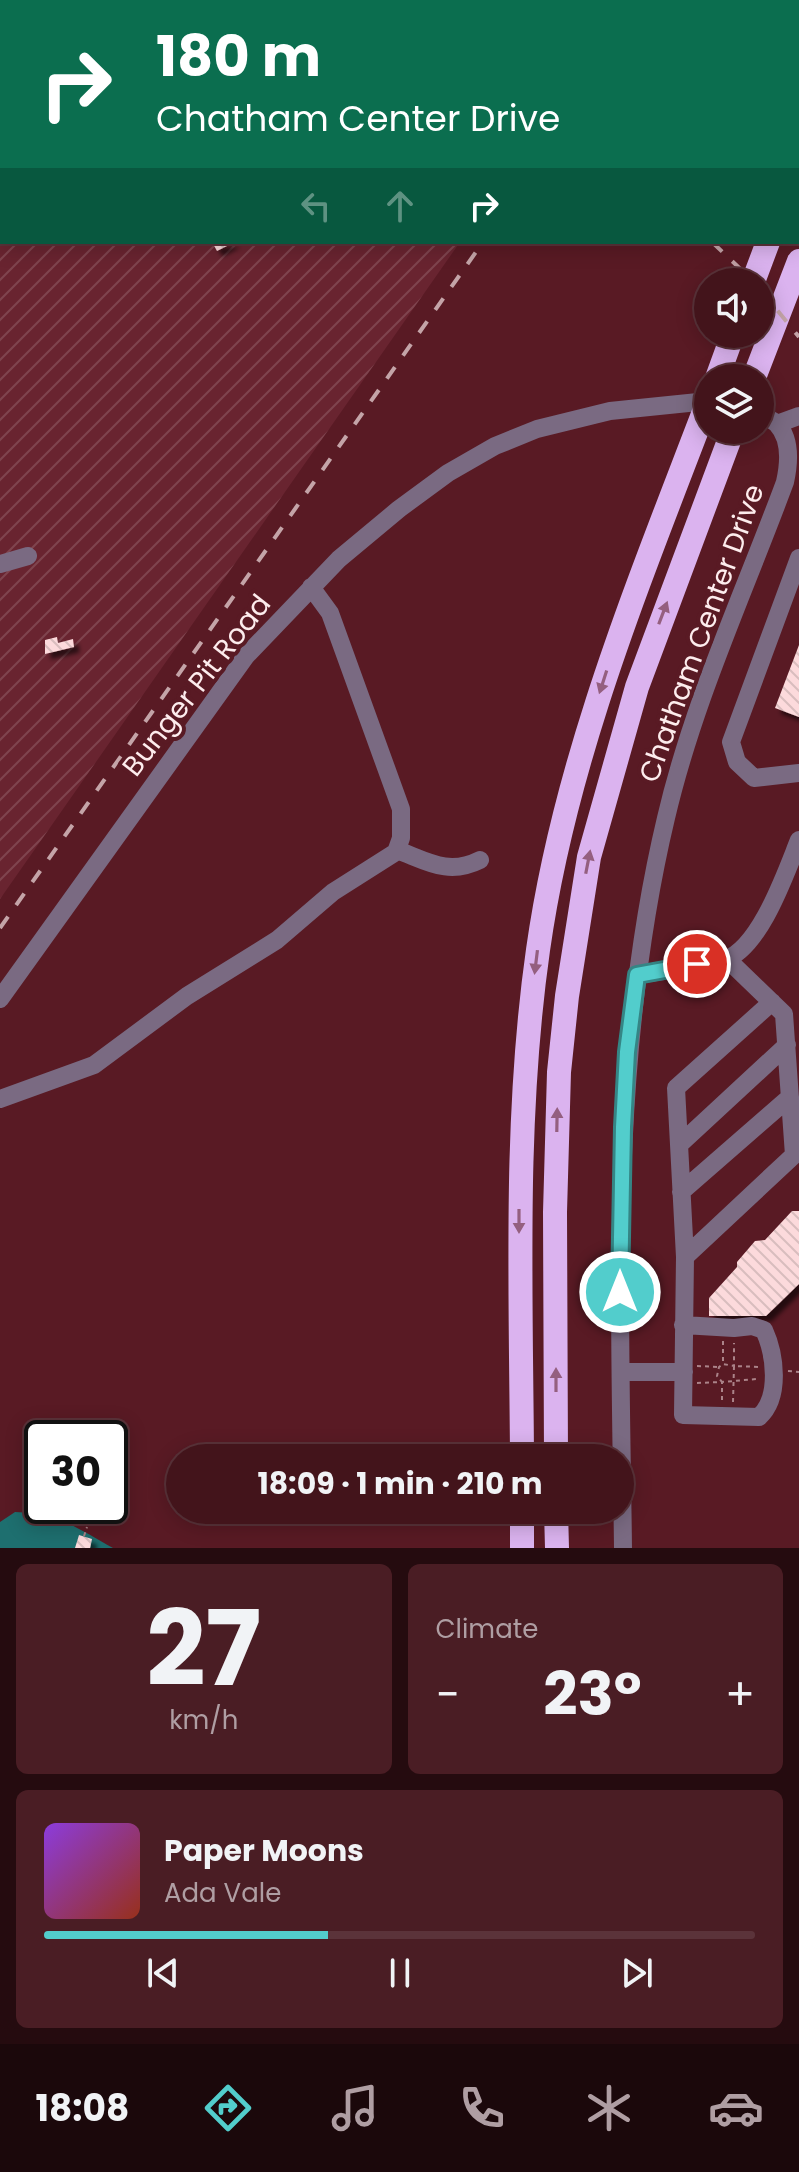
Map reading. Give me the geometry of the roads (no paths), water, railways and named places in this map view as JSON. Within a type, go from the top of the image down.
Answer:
[{"type":"highway","points":[[758,268],[767,244]]},
{"type":"highway","points":[[759,364],[799,261]]},
{"type":"highway","points":[[522,1444],[519,1232],[522,1099],[538,948],[568,798],[586,735],[611,659],[694,438]]},
{"type":"highway","points":[[556,1444],[555,1212],[559,1072],[586,871],[637,687],[728,444]]},
{"type":"highway","points":[[522,1524],[522,1548]]},
{"type":"highway","points":[[556,1524],[557,1548]]},
{"type":"street","name":"Bunger Pit Road","points":[[0,999],[246,656],[339,559],[448,473],[495,446],[537,429],[581,417],[694,402]]},
{"type":"street","points":[[774,422],[777,424],[799,416]]},
{"type":"street","name":"Chatham Center Drive","points":[[623,1548],[623,1127],[627,1052],[637,975],[666,818],[685,752],[707,684],[792,484],[787,445],[777,424]]},
{"type":"street","points":[[0,564],[28,556]]},
{"type":"street","points":[[799,558],[731,742],[737,762],[754,778],[799,773]]},
{"type":"street","points":[[0,1099],[94,1065],[187,996],[277,940],[333,892],[397,850],[401,838],[401,809],[334,625],[311,587]]},
{"type":"street","points":[[637,975],[727,959],[748,941],[769,911],[799,840]]},
{"type":"street","points":[[397,850],[448,869],[466,867],[480,860]]},
{"type":"street","points":[[685,1257],[794,1155],[784,1014],[727,959]]},
{"type":"street","points":[[683,1325],[752,1326],[764,1330],[770,1342],[774,1390],[767,1410],[759,1417],[683,1415],[683,1325],[685,1257],[676,1088],[772,1002]]},
{"type":"street","points":[[679,1145],[787,1045]]},
{"type":"street","points":[[681,1192],[790,1097]]},
{"type":"street","points":[[621,1372],[684,1374]]},
{"type":"water","points":[[15,1512],[24,1513],[24,1524],[67,1524],[113,1548],[0,1548],[0,1522]]},
{"type":"railway","points":[[0,928],[482,244]]},
{"type":"railway","points":[[714,244],[739,268]]},
{"type":"railway","points":[[774,306],[799,337]]}]
